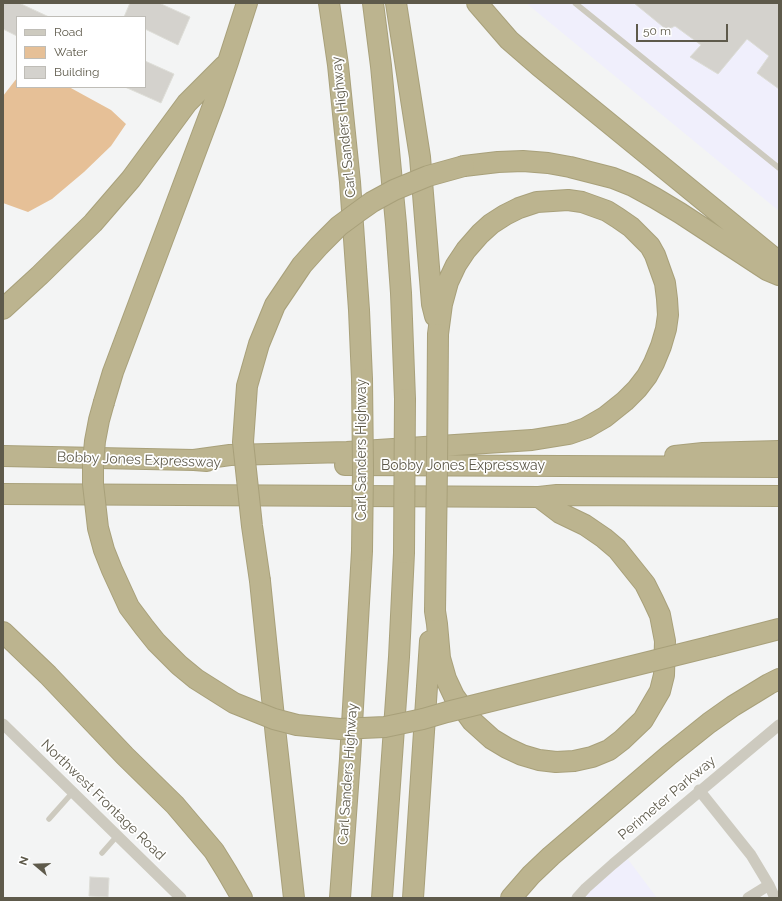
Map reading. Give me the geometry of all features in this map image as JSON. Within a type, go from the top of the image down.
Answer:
[{"type":"highway","points":[[247,3],[228,62],[113,372],[99,420],[95,441],[93,484],[98,528],[104,550],[129,607],[156,642],[179,665],[196,679],[234,703],[274,719],[297,725],[340,729],[385,728],[779,630]]},
{"type":"highway","name":"Carl Sanders Highway","points":[[330,3],[350,182],[359,310],[362,379],[362,551],[340,898]]},
{"type":"highway","points":[[373,3],[396,224],[401,293],[405,399],[404,553],[399,657],[382,898]]},
{"type":"highway","points":[[396,3],[420,157],[432,304],[438,334]]},
{"type":"highway","points":[[477,3],[509,40],[539,66],[779,262]]},
{"type":"highway","points":[[3,309],[40,275],[92,223],[131,179],[187,104],[228,62]]},
{"type":"highway","points":[[294,898],[260,582],[243,442],[247,386],[258,344],[275,305],[302,265],[339,226],[372,202],[394,190],[428,176],[464,166],[498,162],[523,162],[548,163],[570,167],[613,178],[633,186],[680,213],[767,270],[779,275]]},
{"type":"highway","points":[[194,460],[230,455],[347,452],[532,440],[568,434],[586,428],[605,418],[637,389],[647,376],[654,363],[666,329],[668,299],[665,283],[655,255],[650,246],[631,227],[607,211],[582,202],[568,200],[537,202],[519,208],[500,218],[480,234],[466,250],[456,265],[448,282],[442,304],[438,334],[437,469],[435,611],[440,658],[446,679],[454,696],[472,721],[492,739],[522,755],[539,760],[556,762],[592,758],[608,750],[622,740],[643,720],[660,692],[664,675],[665,641],[660,615],[645,584],[617,549],[585,525],[560,513],[539,497]]},
{"type":"highway","points":[[595,466],[703,453],[779,451]]},
{"type":"highway","name":"Bobby Jones Expressway","points":[[3,456],[194,460],[230,464],[779,467]]},
{"type":"highway","points":[[3,494],[539,497],[557,495],[779,496]]},
{"type":"highway","points":[[706,495],[779,502]]},
{"type":"highway","points":[[413,898],[431,624],[435,611]]},
{"type":"highway","points":[[3,632],[48,675],[125,756],[175,805],[214,851],[242,898]]},
{"type":"highway","points":[[511,898],[550,856],[669,754],[709,723],[779,679]]},
{"type":"street","name":"Northwest Frontage Road","points":[[3,724],[181,898]]},
{"type":"street","name":"Perimeter Parkway","points":[[577,898],[613,864],[699,790],[779,725]]},
{"type":"street","points":[[699,790],[751,855],[775,898]]},
{"type":"street","points":[[748,898],[769,885]]},
{"type":"lane","points":[[575,3],[779,168]]},
{"type":"lane","points":[[49,818],[72,792]]},
{"type":"lane","points":[[102,853],[117,836]]},
{"type":"shaded area","points":[[526,3],[779,3],[779,211]]},
{"type":"shaded area","points":[[624,854],[657,898],[584,898]]},
{"type":"water","points":[[16,79],[16,88],[71,88],[111,110],[126,124],[111,146],[84,172],[52,199],[28,212],[3,203],[3,96]]},
{"type":"building","points":[[3,3],[19,3],[47,16],[16,16],[16,36],[3,29]]},
{"type":"building","points":[[130,3],[159,3],[190,17],[178,45],[146,29],[146,16],[124,16]]},
{"type":"building","points":[[634,3],[779,3],[779,89],[757,73],[769,56],[747,39],[718,74],[690,57],[701,45],[675,26],[667,30]]},
{"type":"building","points":[[146,61],[174,74],[161,103],[127,88],[146,88]]},
{"type":"building","points":[[90,877],[109,878],[108,897],[89,896]]}]
